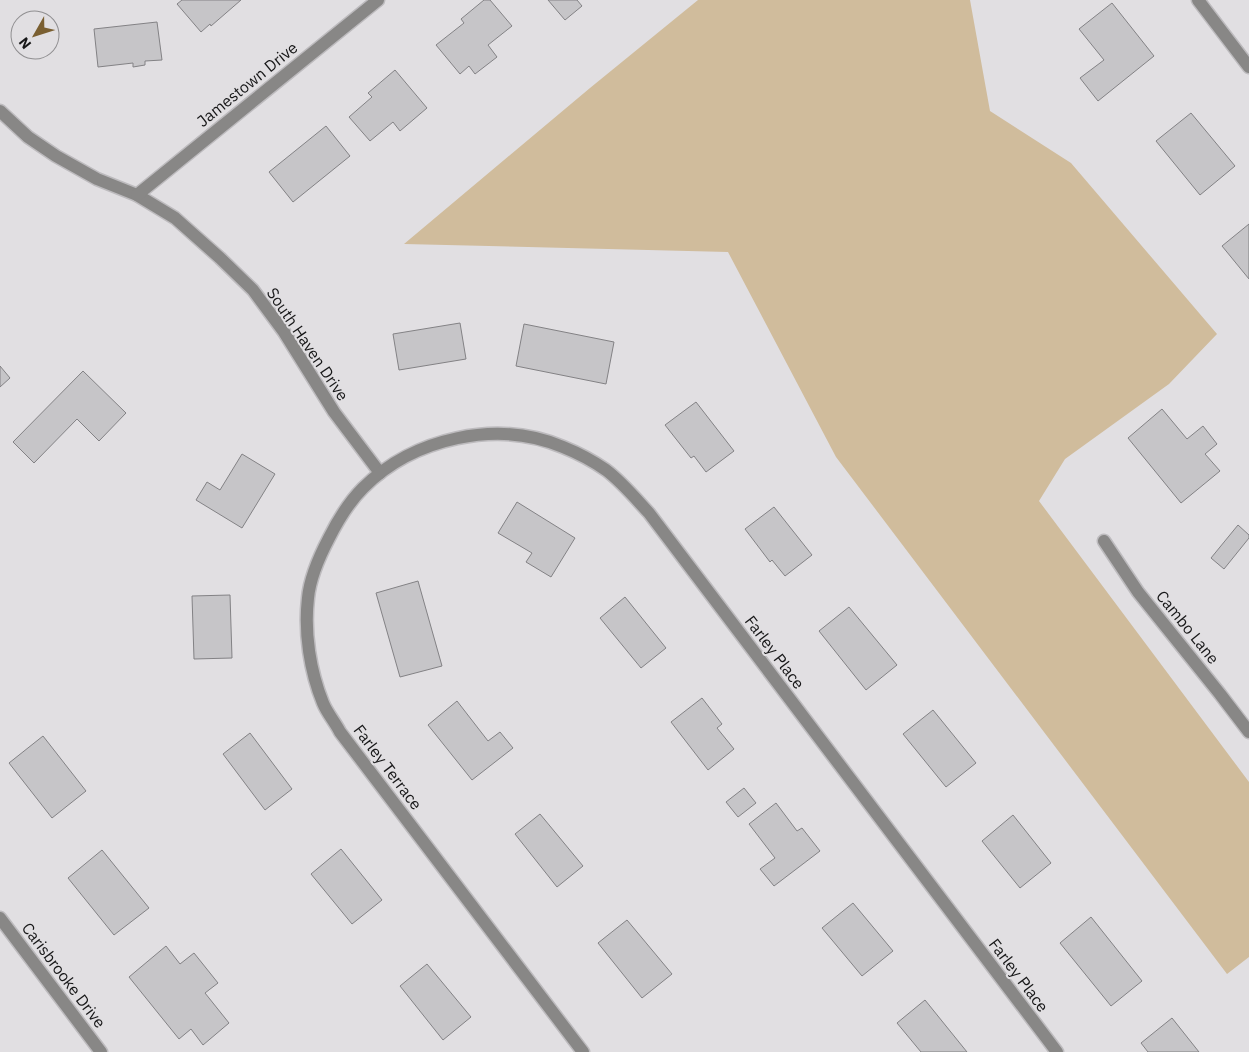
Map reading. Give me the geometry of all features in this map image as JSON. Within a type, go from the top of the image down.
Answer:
[{"type":"street","name":"Jamestown Drive","points":[[136,194],[378,0]]},
{"type":"street","points":[[1198,0],[1249,67]]},
{"type":"street","name":"South Haven Drive","points":[[0,111],[28,137],[56,156],[97,179],[136,194],[175,218],[220,258],[253,290],[284,332],[334,412],[380,473]]},
{"type":"street","name":"Farley Place","points":[[380,473],[419,450],[441,442],[490,434],[534,438],[563,446],[607,471],[649,513],[1057,1052]]},
{"type":"street","name":"Farley Terrace","points":[[380,473],[363,488],[347,508],[325,544],[313,575],[308,598],[309,648],[313,670],[324,704],[340,732],[583,1052]]},
{"type":"street","name":"Cambo Lane","points":[[1104,541],[1138,592],[1249,732]]},
{"type":"street","name":"Carisbrooke Drive","points":[[0,918],[102,1052]]},
{"type":"shaded area","points":[[698,0],[970,0],[990,111],[1071,163],[1217,334],[1169,384],[1065,459],[1039,501],[1249,782],[1249,957],[1227,974],[836,457],[728,252],[404,244]]},
{"type":"building","points":[[182,0],[241,0],[211,26],[210,24],[201,32],[177,4]]},
{"type":"building","points":[[484,0],[490,0],[512,26],[488,45],[497,57],[475,74],[469,66],[460,74],[436,45],[464,23],[461,19]]},
{"type":"building","points":[[548,0],[577,0],[582,6],[565,20]]},
{"type":"building","points":[[1112,3],[1154,56],[1098,101],[1080,78],[1104,60],[1079,29]]},
{"type":"building","points":[[157,22],[162,60],[145,61],[145,65],[133,67],[133,63],[98,67],[94,29]]},
{"type":"building","points":[[395,70],[427,108],[400,131],[393,122],[370,141],[349,117],[372,97],[368,93]]},
{"type":"building","points":[[1191,113],[1235,166],[1200,195],[1156,141]]},
{"type":"building","points":[[326,126],[350,156],[293,202],[269,172]]},
{"type":"building","points":[[1249,224],[1249,279],[1222,246]]},
{"type":"building","points":[[460,323],[466,359],[399,370],[393,334]]},
{"type":"building","points":[[524,324],[614,342],[606,384],[516,366]]},
{"type":"building","points":[[0,366],[10,378],[0,387]]},
{"type":"building","points":[[83,371],[126,413],[99,441],[77,419],[34,463],[13,442]]},
{"type":"building","points":[[696,402],[734,451],[706,472],[694,456],[691,458],[665,425]]},
{"type":"building","points":[[1162,409],[1187,439],[1203,426],[1217,444],[1205,454],[1220,471],[1181,503],[1128,438]]},
{"type":"building","points":[[242,454],[275,474],[242,528],[196,500],[207,482],[220,490]]},
{"type":"building","points":[[517,502],[575,538],[551,577],[526,562],[532,553],[498,533]]},
{"type":"building","points":[[774,507],[812,555],[785,576],[772,560],[770,562],[745,529]]},
{"type":"building","points":[[1238,525],[1249,535],[1249,538],[1224,569],[1211,558]]},
{"type":"building","points":[[418,581],[442,666],[400,677],[376,593]]},
{"type":"building","points":[[230,595],[232,658],[194,659],[192,596]]},
{"type":"building","points":[[625,597],[666,648],[641,668],[600,618]]},
{"type":"building","points":[[849,607],[897,665],[866,690],[819,631]]},
{"type":"building","points":[[702,698],[722,724],[717,728],[734,749],[708,770],[671,722]]},
{"type":"building","points":[[457,701],[488,741],[500,732],[513,748],[472,780],[428,725]]},
{"type":"building","points":[[933,710],[976,763],[946,787],[903,734]]},
{"type":"building","points":[[250,733],[292,789],[265,810],[223,754]]},
{"type":"building","points":[[43,736],[86,791],[52,818],[9,763]]},
{"type":"building","points":[[744,788],[756,803],[738,817],[726,802]]},
{"type":"building","points":[[776,803],[797,831],[802,828],[820,851],[774,886],[760,869],[775,858],[749,824]]},
{"type":"building","points":[[540,814],[583,866],[557,887],[515,834]]},
{"type":"building","points":[[1013,815],[1051,863],[1020,888],[982,841]]},
{"type":"building","points":[[341,849],[382,900],[352,924],[311,874]]},
{"type":"building","points":[[102,850],[149,908],[114,935],[68,878]]},
{"type":"building","points":[[853,903],[893,951],[862,976],[822,928]]},
{"type":"building","points":[[1091,917],[1142,981],[1111,1006],[1060,943]]},
{"type":"building","points":[[627,920],[672,974],[642,998],[598,943]]},
{"type":"building","points":[[166,946],[180,964],[194,953],[218,983],[205,993],[229,1023],[203,1045],[191,1029],[179,1039],[129,977]]},
{"type":"building","points":[[427,964],[471,1017],[443,1040],[400,986]]},
{"type":"building","points":[[925,1000],[967,1052],[921,1052],[897,1023]]},
{"type":"building","points":[[1172,1018],[1199,1052],[1148,1052],[1141,1043]]}]
